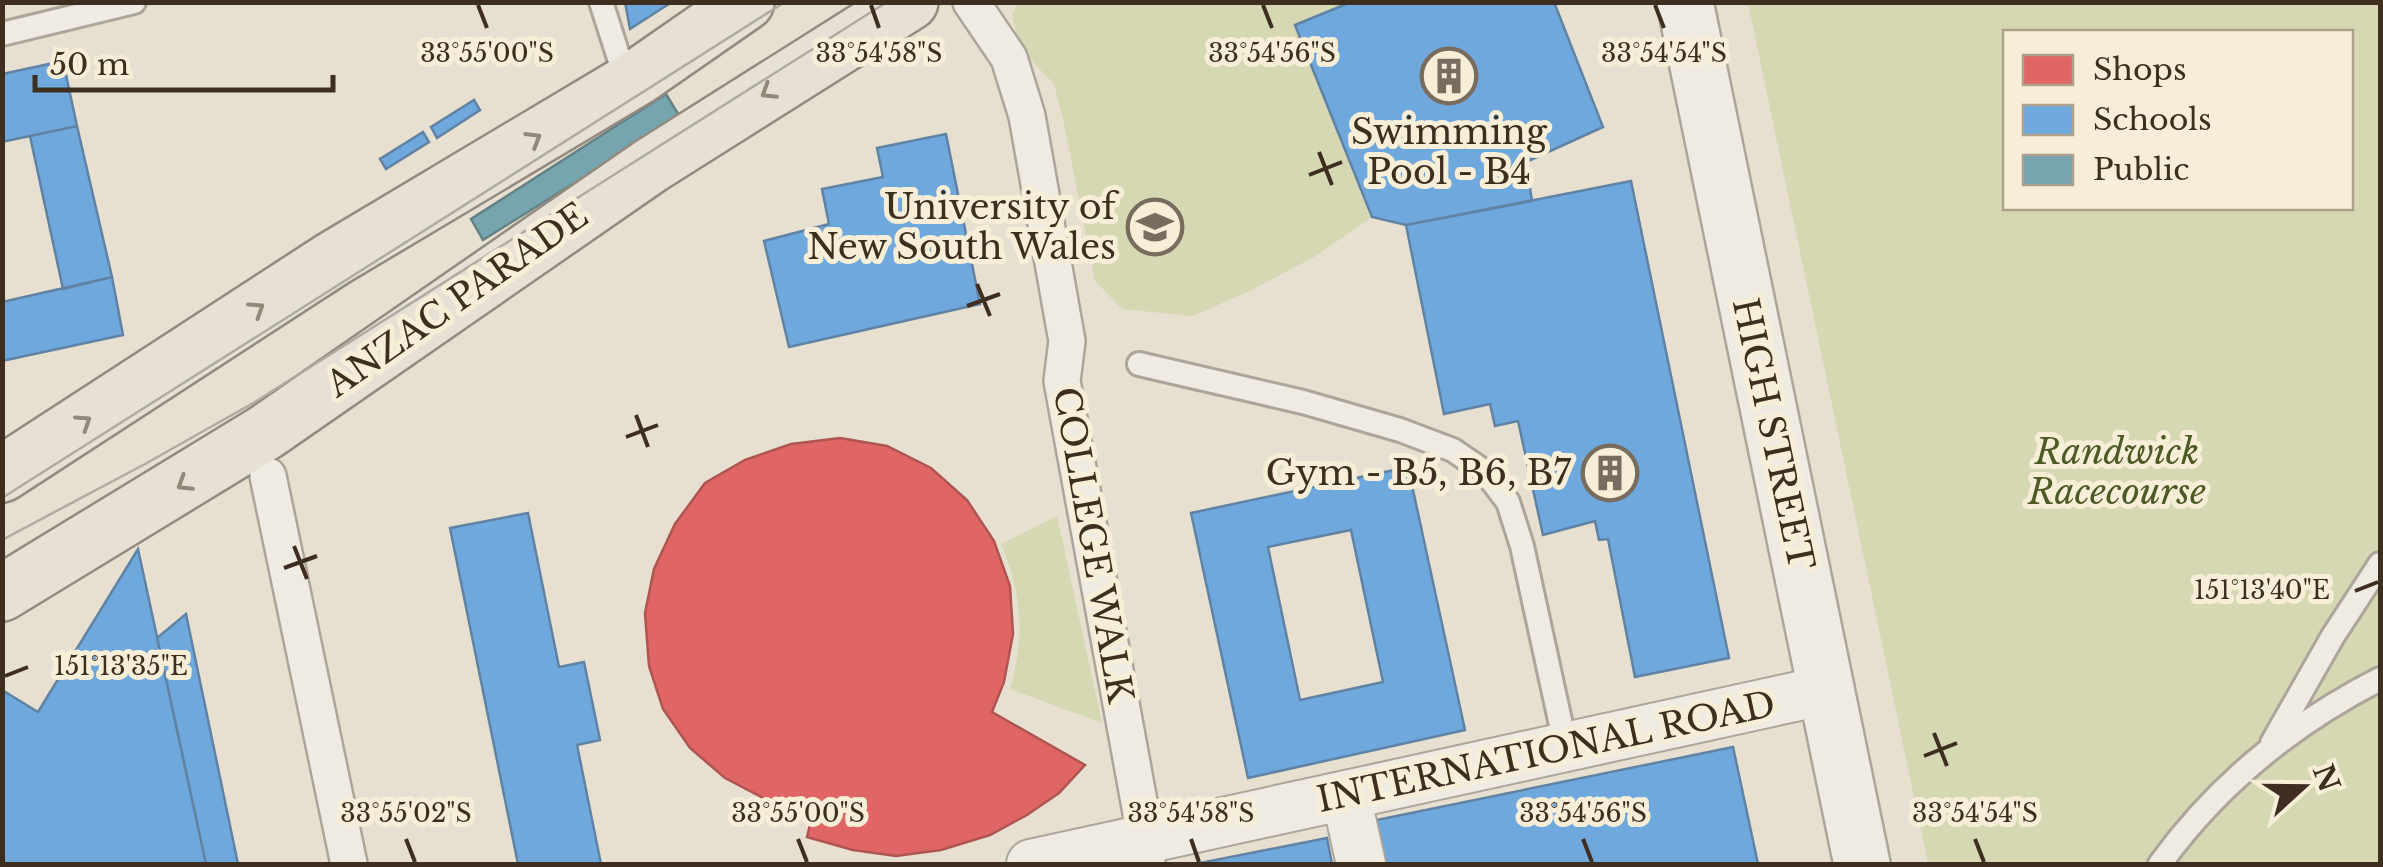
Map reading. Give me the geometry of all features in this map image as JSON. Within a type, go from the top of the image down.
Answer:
[{"type":"main road","points":[[2,474],[333,259],[627,83],[746,2]]},
{"type":"main road","name":"ANZAC PARADE","points":[[5,591],[266,432],[650,166],[910,2]]},
{"type":"street","name":"COLLEGE WALK","points":[[970,2],[1010,58],[1027,116],[1067,341],[1062,381],[1146,852]]},
{"type":"street","name":"HIGH STREET","points":[[1684,2],[1862,864]]},
{"type":"street","points":[[268,476],[349,864]]},
{"type":"street","name":"INTERNATIONAL ROAD","points":[[1032,864],[1146,852],[1346,796],[1826,690]]},
{"type":"street","points":[[1346,796],[1362,864]]},
{"type":"lane","points":[[2,34],[134,2]]},
{"type":"lane","points":[[602,2],[627,83]]},
{"type":"lane","points":[[1139,364],[1303,402],[1400,430],[1453,450],[1485,472],[1508,502],[1522,546],[1566,748]]},
{"type":"lane","points":[[2268,750],[2333,636],[2380,564]]},
{"type":"lane","points":[[2160,864],[2202,814],[2268,750],[2338,701],[2380,680]]},
{"type":"green space","points":[[1017,2],[1351,3],[1295,25],[1372,217],[1314,257],[1192,316],[1122,309],[1095,281],[1054,84],[1021,50],[1012,16]]},
{"type":"green space","name":"Randwick Racecourse","points":[[1748,3],[2380,3],[2380,864],[1928,864]]},
{"type":"green space","points":[[1057,516],[1102,723],[1010,689],[1018,652],[1019,616],[1001,544]]},
{"type":"building: Shops","points":[[840,438],[887,446],[931,468],[967,500],[994,541],[1010,586],[1013,634],[1004,682],[992,712],[1085,765],[1059,793],[990,835],[941,850],[896,856],[853,850],[807,837],[814,808],[769,801],[725,778],[690,748],[663,709],[649,666],[645,613],[654,569],[675,524],[705,483],[745,460],[791,444]]},
{"type":"building: Schools","points":[[625,2],[672,2],[630,29]]},
{"type":"building: Schools","name":"Swimming Pool - B4","points":[[1351,2],[1554,2],[1603,127],[1526,162],[1532,201],[1406,225],[1372,217],[1295,25]]},
{"type":"building: Schools","points":[[63,61],[77,126],[2,142],[2,74]]},
{"type":"building: Schools","points":[[474,100],[480,110],[437,138],[431,127]]},
{"type":"building: Schools","points":[[77,126],[112,277],[63,289],[30,136]]},
{"type":"building: Schools","points":[[423,132],[429,142],[386,169],[380,159]]},
{"type":"building: Schools","points":[[946,134],[980,304],[789,347],[764,241],[829,224],[822,189],[883,177],[877,148]]},
{"type":"building: Schools","name":"Gym - B5, B6, B7","points":[[1631,181],[1729,658],[1635,677],[1608,539],[1599,540],[1595,521],[1543,535],[1518,421],[1495,426],[1490,404],[1444,414],[1406,225]]},
{"type":"building: Schools","points":[[112,277],[123,335],[2,361],[2,302]]},
{"type":"building: Schools","points":[[1408,467],[1465,730],[1248,778],[1191,513]],"holes":[[[1351,530],[1383,682],[1300,700],[1268,547]]]},
{"type":"building: Schools","points":[[528,513],[559,667],[584,662],[600,740],[577,745],[601,864],[518,864],[450,528]]},
{"type":"building: Schools","points":[[138,549],[206,864],[2,864],[2,690],[38,712]]},
{"type":"building: Schools","points":[[186,614],[238,864],[206,864],[157,638]]},
{"type":"building: Schools","points":[[1733,747],[1758,864],[1376,864],[1367,822]]},
{"type":"building: Schools","points":[[1327,838],[1332,864],[1195,864]]},
{"type":"building: Public","points":[[666,94],[680,117],[483,240],[471,219]]},
{"type":"tram line","points":[[2,498],[785,2]]},
{"type":"tram line","points":[[2,540],[255,402],[887,2]]},
{"type":"place","name":"Swimming Pool - B4","points":[[1449,76]]},
{"type":"place","name":"University of New South Wales","points":[[1155,227]]},
{"type":"place","name":"Gym - B5, B6, B7","points":[[1610,473]]}]
